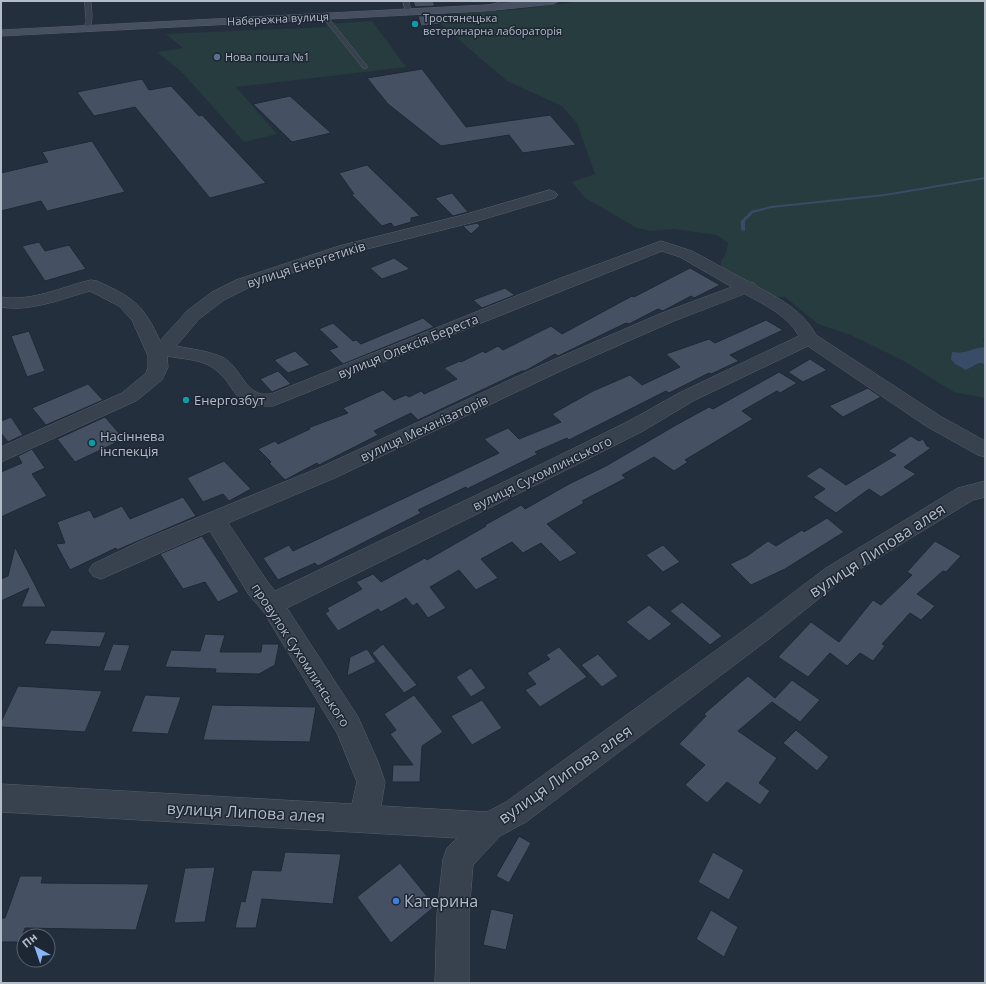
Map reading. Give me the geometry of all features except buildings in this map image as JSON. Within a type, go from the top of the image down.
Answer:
[{"type":"main road","name":"Набережна вулиця","points":[[1,33],[491,8],[554,1]]},
{"type":"street","points":[[491,8],[516,1]]},
{"type":"street","name":"вулиця Енергетиків","points":[[160,353],[193,315],[218,296],[242,284],[339,251],[468,219],[550,195]]},
{"type":"street","name":"вулиця Олексія Береста","points":[[160,353],[188,354],[218,363],[249,396],[261,401],[274,400],[567,282],[661,246],[686,254],[748,287]]},
{"type":"street","points":[[1,302],[13,304],[34,302],[91,285],[109,292],[125,302],[140,318],[160,353],[155,376],[129,397],[1,455]]},
{"type":"street","points":[[748,287],[790,314],[801,324],[810,338],[933,421],[985,450]]},
{"type":"street","name":"вулиця Механізаторів","points":[[101,570],[151,546],[215,521],[330,472],[560,364],[668,318],[748,287]]},
{"type":"street","name":"вулиця Сухомлинського","points":[[272,604],[556,466],[636,426],[688,396],[810,338]]},
{"type":"street","name":"вулиця Липова алея","points":[[1,798],[489,826],[522,807],[756,635],[834,574],[966,494],[985,489]]},
{"type":"street","name":"провулок Сухомлинського","points":[[215,521],[258,588],[272,604],[348,726],[371,782],[364,819]]},
{"type":"street","points":[[452,983],[453,914],[458,859],[489,826]]},
{"type":"lane","points":[[86,29],[90,22],[88,1]]},
{"type":"lane","points":[[406,1],[409,12]]},
{"type":"lane","points":[[325,17],[364,67]]},
{"type":"green space","points":[[580,1],[985,1],[985,337],[983,339],[985,347],[976,348],[966,352],[952,352],[966,370],[979,363],[985,364],[985,398],[954,392],[902,360],[851,335],[818,324],[785,297],[774,297],[721,268],[721,261],[726,254],[728,243],[717,235],[674,229],[650,231],[637,228],[585,198],[572,182],[595,174],[577,123],[562,106],[507,81],[442,25],[438,19],[453,14],[524,9]]},
{"type":"green space","points":[[372,21],[406,67],[236,87],[277,134],[244,142],[183,73],[157,52],[183,48],[166,34],[327,27],[326,24]]},
{"type":"water","points":[[985,347],[985,364],[979,363],[966,370],[955,364],[951,359],[952,352],[966,352],[976,348]]},
{"type":"waterway","points":[[743,230],[743,221],[752,212],[771,207],[885,195],[985,178]]},
{"type":"place","name":"Тростянецька ветеринарна лабораторія","points":[[415,24]]},
{"type":"place","name":"Нова пошта №1","points":[[217,57]]},
{"type":"place","name":"Енергозбут","points":[[186,400]]},
{"type":"place","name":"Насіннева інспекція","points":[[92,443]]},
{"type":"place","name":"Катерина","points":[[396,901]]}]
